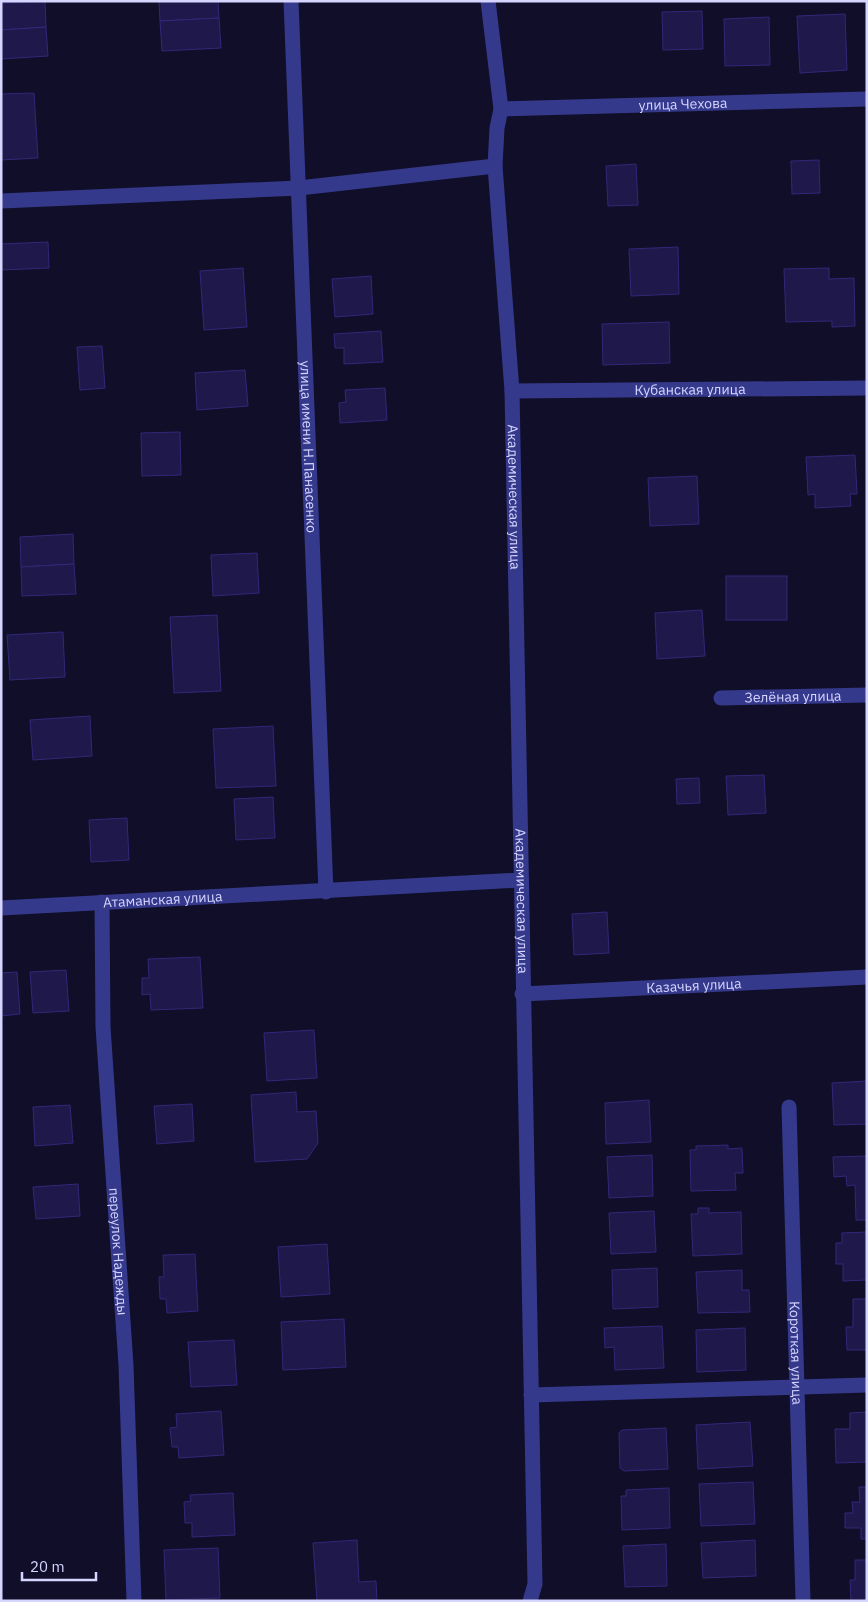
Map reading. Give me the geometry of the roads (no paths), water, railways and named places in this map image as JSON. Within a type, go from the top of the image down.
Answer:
[{"type":"street","name":"улица имени Н.Панасенко","points":[[291,1],[326,892]]},
{"type":"street","name":"Академическая улица","points":[[488,1],[501,109],[497,128],[495,166],[512,390],[522,994],[535,1584],[530,1601]]},
{"type":"street","name":"улица Чехова","points":[[501,109],[867,99]]},
{"type":"street","points":[[1,202],[299,188],[495,166]]},
{"type":"street","name":"Кубанская улица","points":[[512,390],[867,388]]},
{"type":"street","name":"Зелёная улица","points":[[721,698],[867,695]]},
{"type":"street","name":"Атаманская улица","points":[[1,908],[521,880]]},
{"type":"street","name":"переулок Надежды","points":[[102,902],[103,1027],[126,1365],[134,1601]]},
{"type":"street","name":"Казачья улица","points":[[522,994],[867,977]]},
{"type":"street","name":"Короткая улица","points":[[789,1107],[803,1601]]},
{"type":"street","points":[[531,1395],[867,1385]]}]
